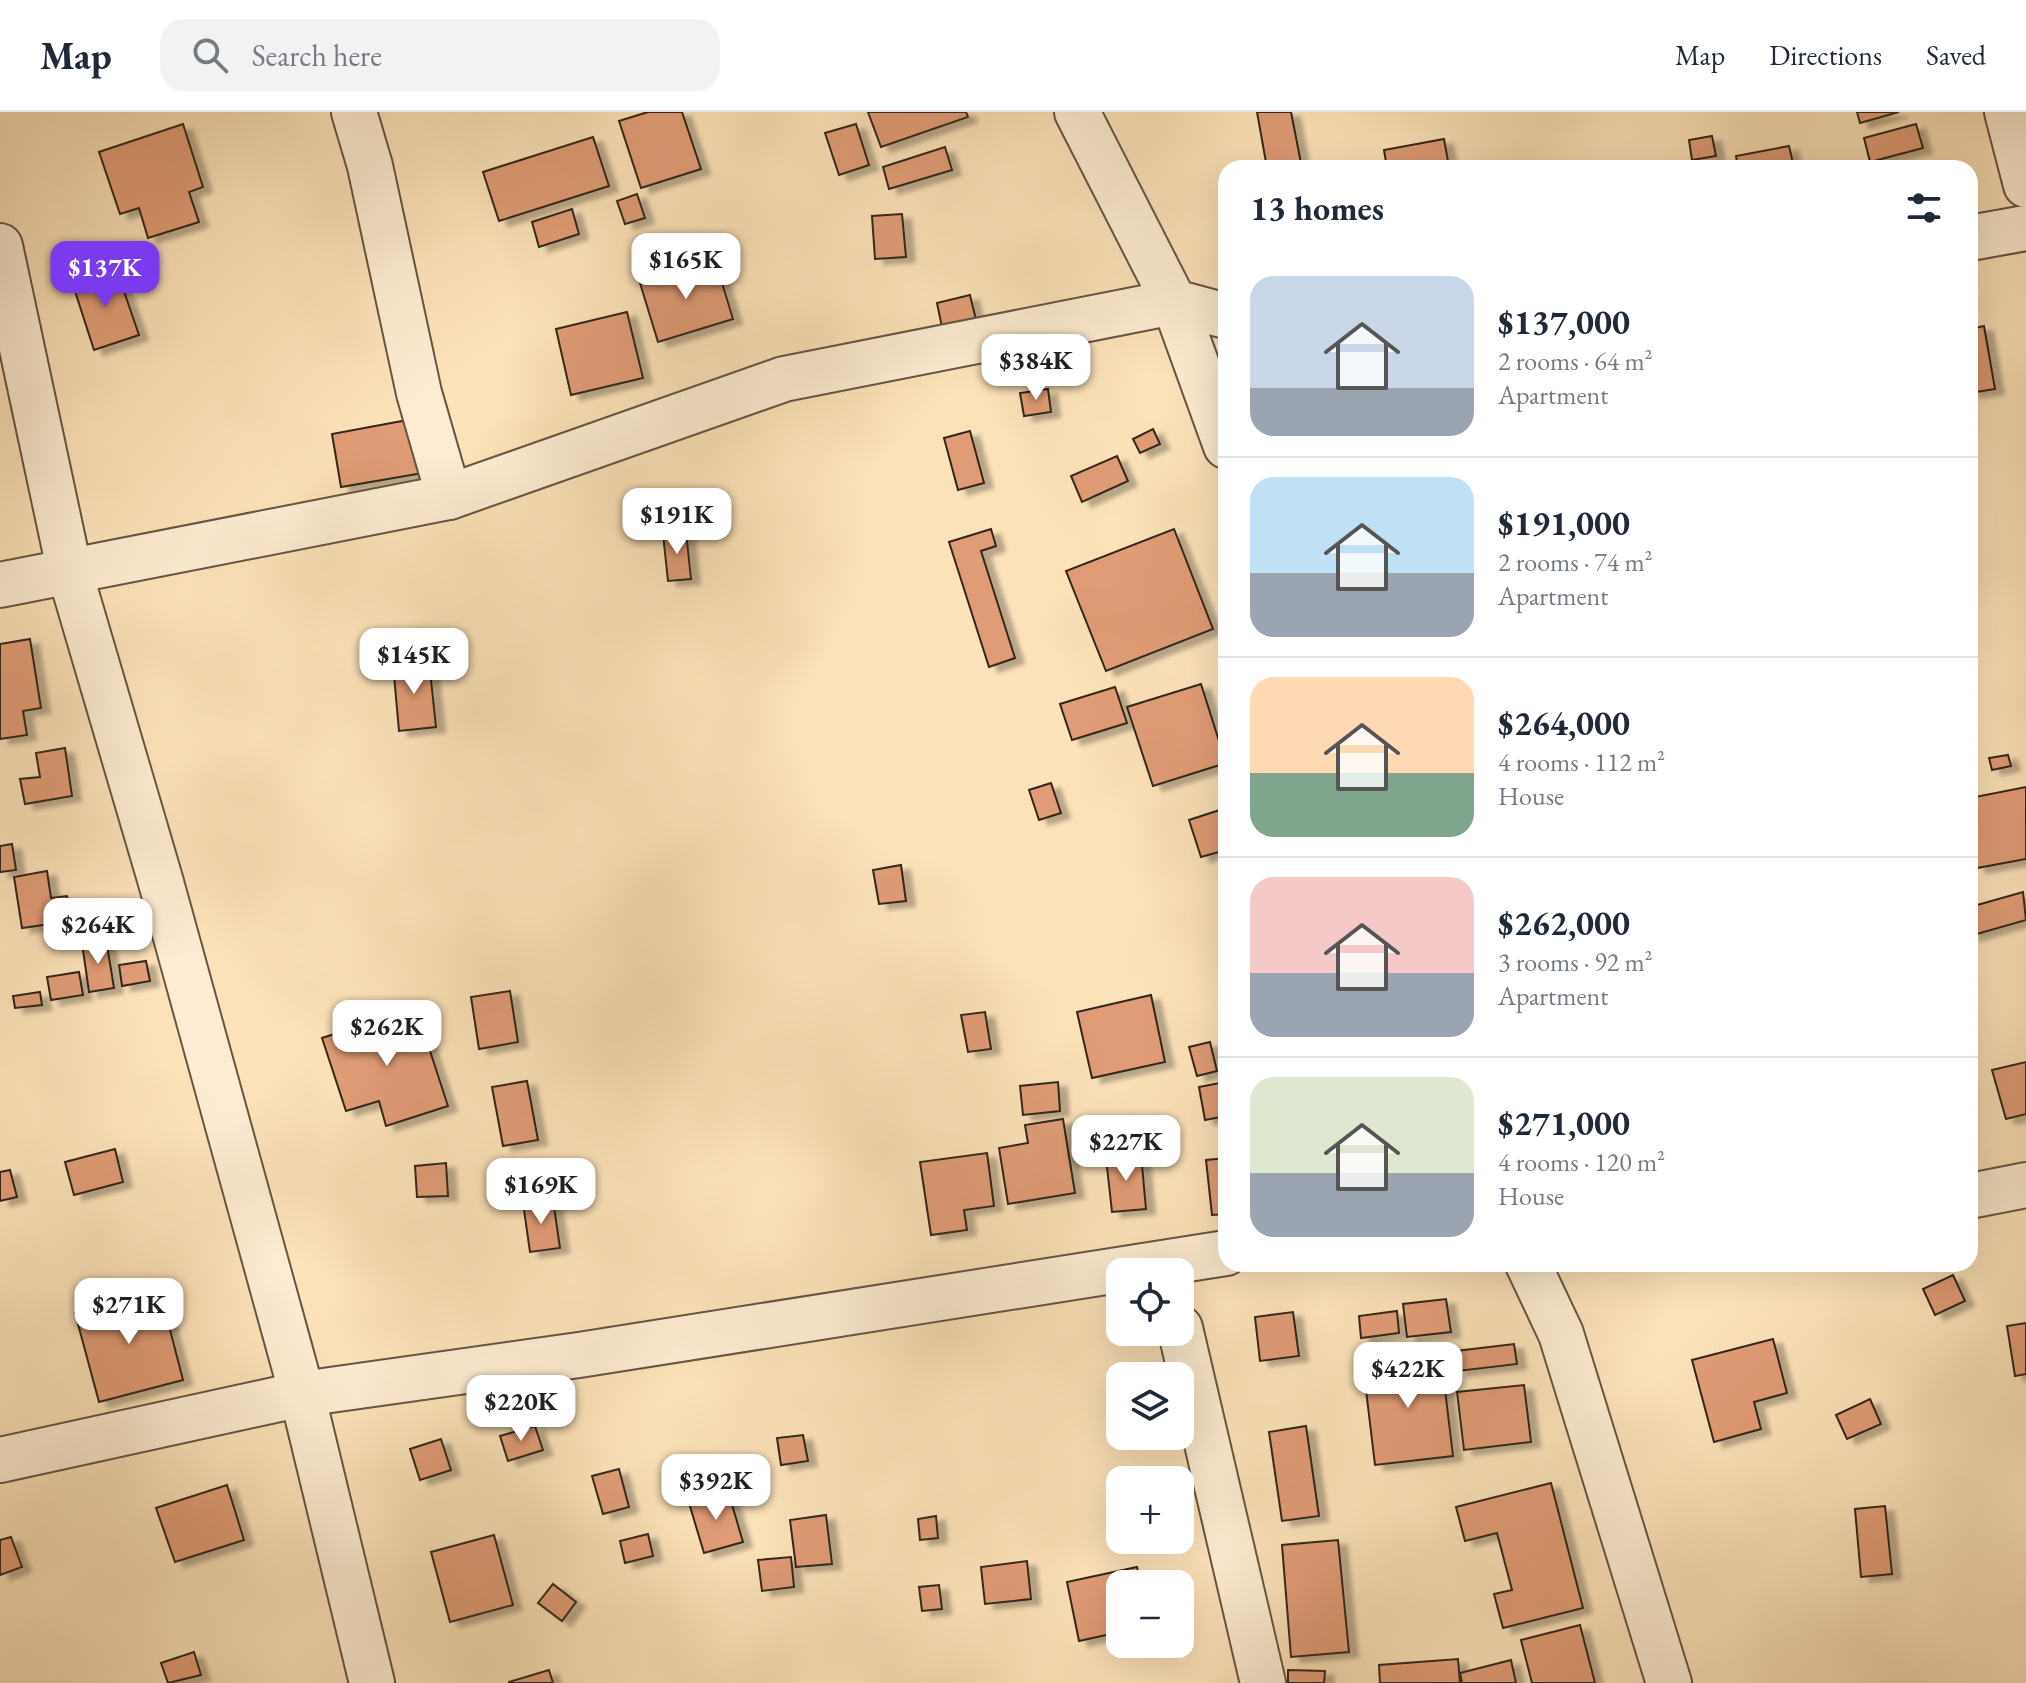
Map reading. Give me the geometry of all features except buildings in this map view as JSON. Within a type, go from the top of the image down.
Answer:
[{"type":"street","points":[[354,112],[370,166],[419,393],[449,497]]},
{"type":"street","points":[[1077,112],[1174,302],[1218,424]]},
{"type":"street","points":[[2007,112],[2026,185]]},
{"type":"street","points":[[1978,237],[2026,228]]},
{"type":"street","points":[[0,246],[70,573],[160,879],[302,1394],[372,1683]]},
{"type":"street","points":[[0,585],[449,497],[784,379],[1174,302],[1218,314]]},
{"type":"street","points":[[1978,1194],[2026,1185]]},
{"type":"street","points":[[1194,1260],[1218,1255]]},
{"type":"street","points":[[1532,1272],[1561,1334],[1669,1683]]},
{"type":"street","points":[[0,1460],[302,1394],[1106,1276]]},
{"type":"street","points":[[1184,1346],[1263,1683]]}]
